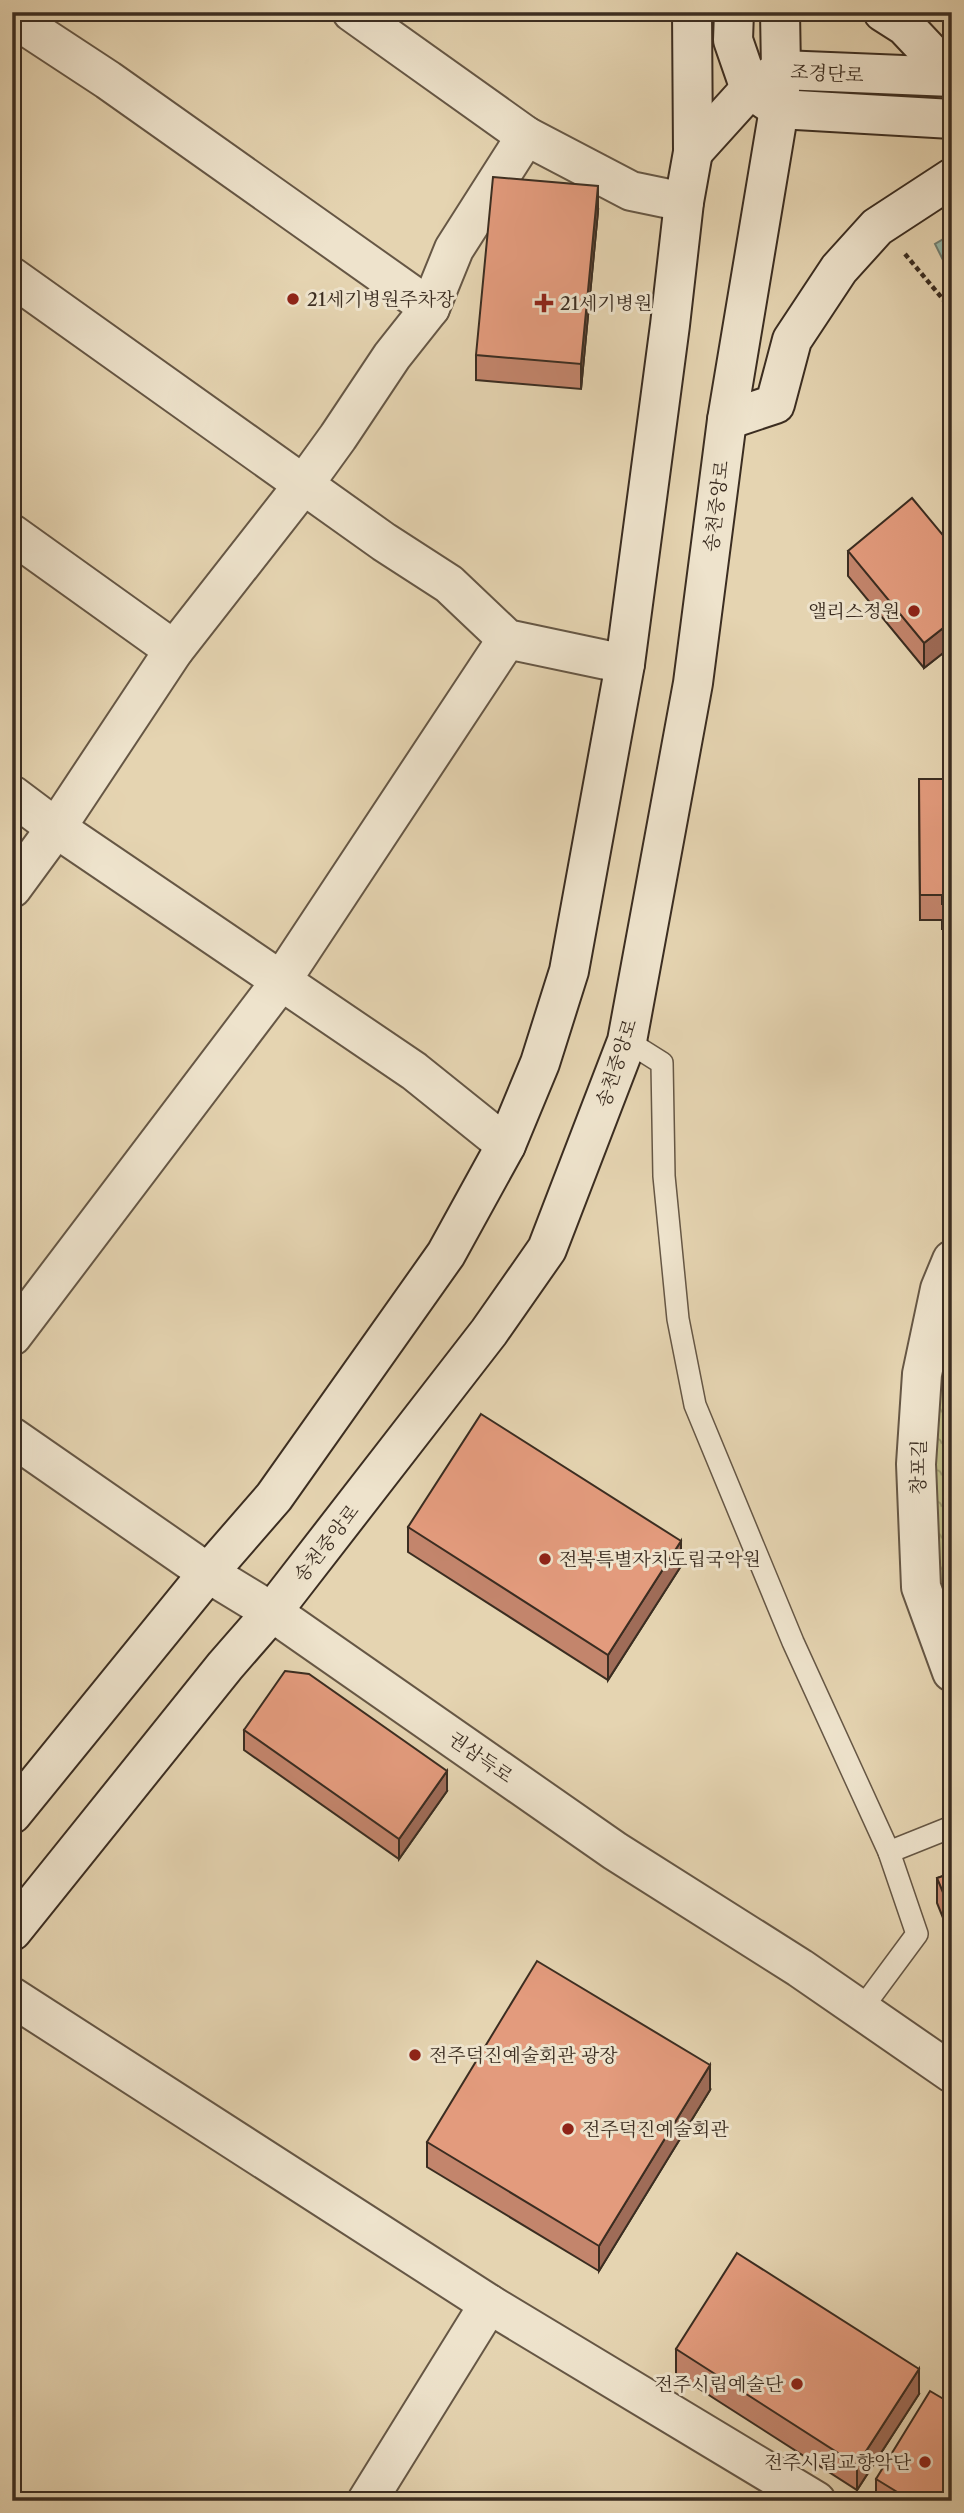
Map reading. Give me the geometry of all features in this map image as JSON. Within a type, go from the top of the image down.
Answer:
[{"type":"street","points":[[352,12],[526,136],[631,191],[684,202]]},
{"type":"street","points":[[12,1814],[208,1573],[274,1497],[446,1254],[506,1145],[540,1063],[569,971],[625,664],[684,202],[693,152],[692,12]]},
{"type":"street","points":[[693,152],[770,89],[733,40],[734,12]]},
{"type":"street","name":"송천중앙로","points":[[12,1931],[225,1666],[272,1612],[489,1332],[547,1249],[627,1041],[693,683],[780,12]]},
{"type":"street","points":[[883,12],[905,26],[952,77]]},
{"type":"street","points":[[12,18],[108,80],[430,308]]},
{"type":"street","name":"조경단로","points":[[770,89],[952,77]]},
{"type":"street","name":"조경단로","points":[[770,89],[952,119]]},
{"type":"street","points":[[12,888],[56,828],[174,650],[304,484],[391,356],[430,308],[454,249],[526,136]]},
{"type":"street","points":[[727,420],[775,404],[792,340],[839,269],[877,227],[952,178]]},
{"type":"street","points":[[12,277],[384,542],[449,584],[507,639],[625,664]]},
{"type":"street","points":[[12,534],[174,650]]},
{"type":"street","points":[[12,1336],[281,981],[507,639]]},
{"type":"street","points":[[12,795],[56,828],[414,1071],[506,1145]]},
{"type":"street","name":"창포길","points":[[952,1260],[940,1289],[922,1374],[916,1464],[921,1587],[952,1672]]},
{"type":"street","name":"권삼득로","points":[[12,1437],[208,1573],[272,1612],[615,1852],[800,1968],[952,2073]]},
{"type":"street","points":[[12,1997],[489,2304],[816,2501]]},
{"type":"street","points":[[367,2501],[489,2304]]},
{"type":"lane","points":[[627,1041],[662,1063],[664,1176],[678,1319],[695,1405],[793,1642],[889,1852],[918,1934],[860,2011]]},
{"type":"lane","points":[[889,1852],[949,1828]]},
{"type":"path","points":[[898,245],[952,310]]},
{"type":"green space","points":[[952,1226],[952,1691],[939,1670],[928,1299]]},
{"type":"water","points":[[952,234],[952,278],[935,244]]},
{"type":"building","name":"21세기병원","points":[[493,177],[598,186],[581,364],[476,355]]},
{"type":"building","name":"앨리스정원","points":[[912,498],[952,546],[952,621],[924,643],[848,551]]},
{"type":"building","points":[[919,779],[952,779],[952,904],[942,904],[942,895],[920,895]]},
{"type":"building","name":"전북특별자치도립국악원","points":[[481,1414],[681,1541],[608,1655],[408,1527]]},
{"type":"building","points":[[285,1671],[309,1674],[447,1771],[399,1839],[244,1730]]},
{"type":"building","points":[[952,1873],[952,1914],[937,1878]]},
{"type":"building","name":"전주덕진예술회관","points":[[537,1961],[710,2065],[599,2246],[427,2142]]},
{"type":"building","name":"전주시립예술단","points":[[737,2253],[919,2369],[857,2465],[676,2349]]},
{"type":"building","name":"전주시립교향악단","points":[[930,2391],[952,2404],[952,2501],[912,2501],[876,2479]]},
{"type":"place","name":"21세기병원주차장","points":[[293,299]]},
{"type":"place","name":"21세기병원","points":[[544,303]]},
{"type":"place","name":"앨리스정원","points":[[914,611]]},
{"type":"place","name":"전북특별자치도립국악원","points":[[545,1559]]},
{"type":"place","name":"전주덕진예술회관 광장","points":[[415,2055]]},
{"type":"place","name":"전주덕진예술회관","points":[[568,2129]]},
{"type":"place","name":"전주시립예술단","points":[[797,2384]]},
{"type":"place","name":"전주시립교향악단","points":[[925,2462]]}]
